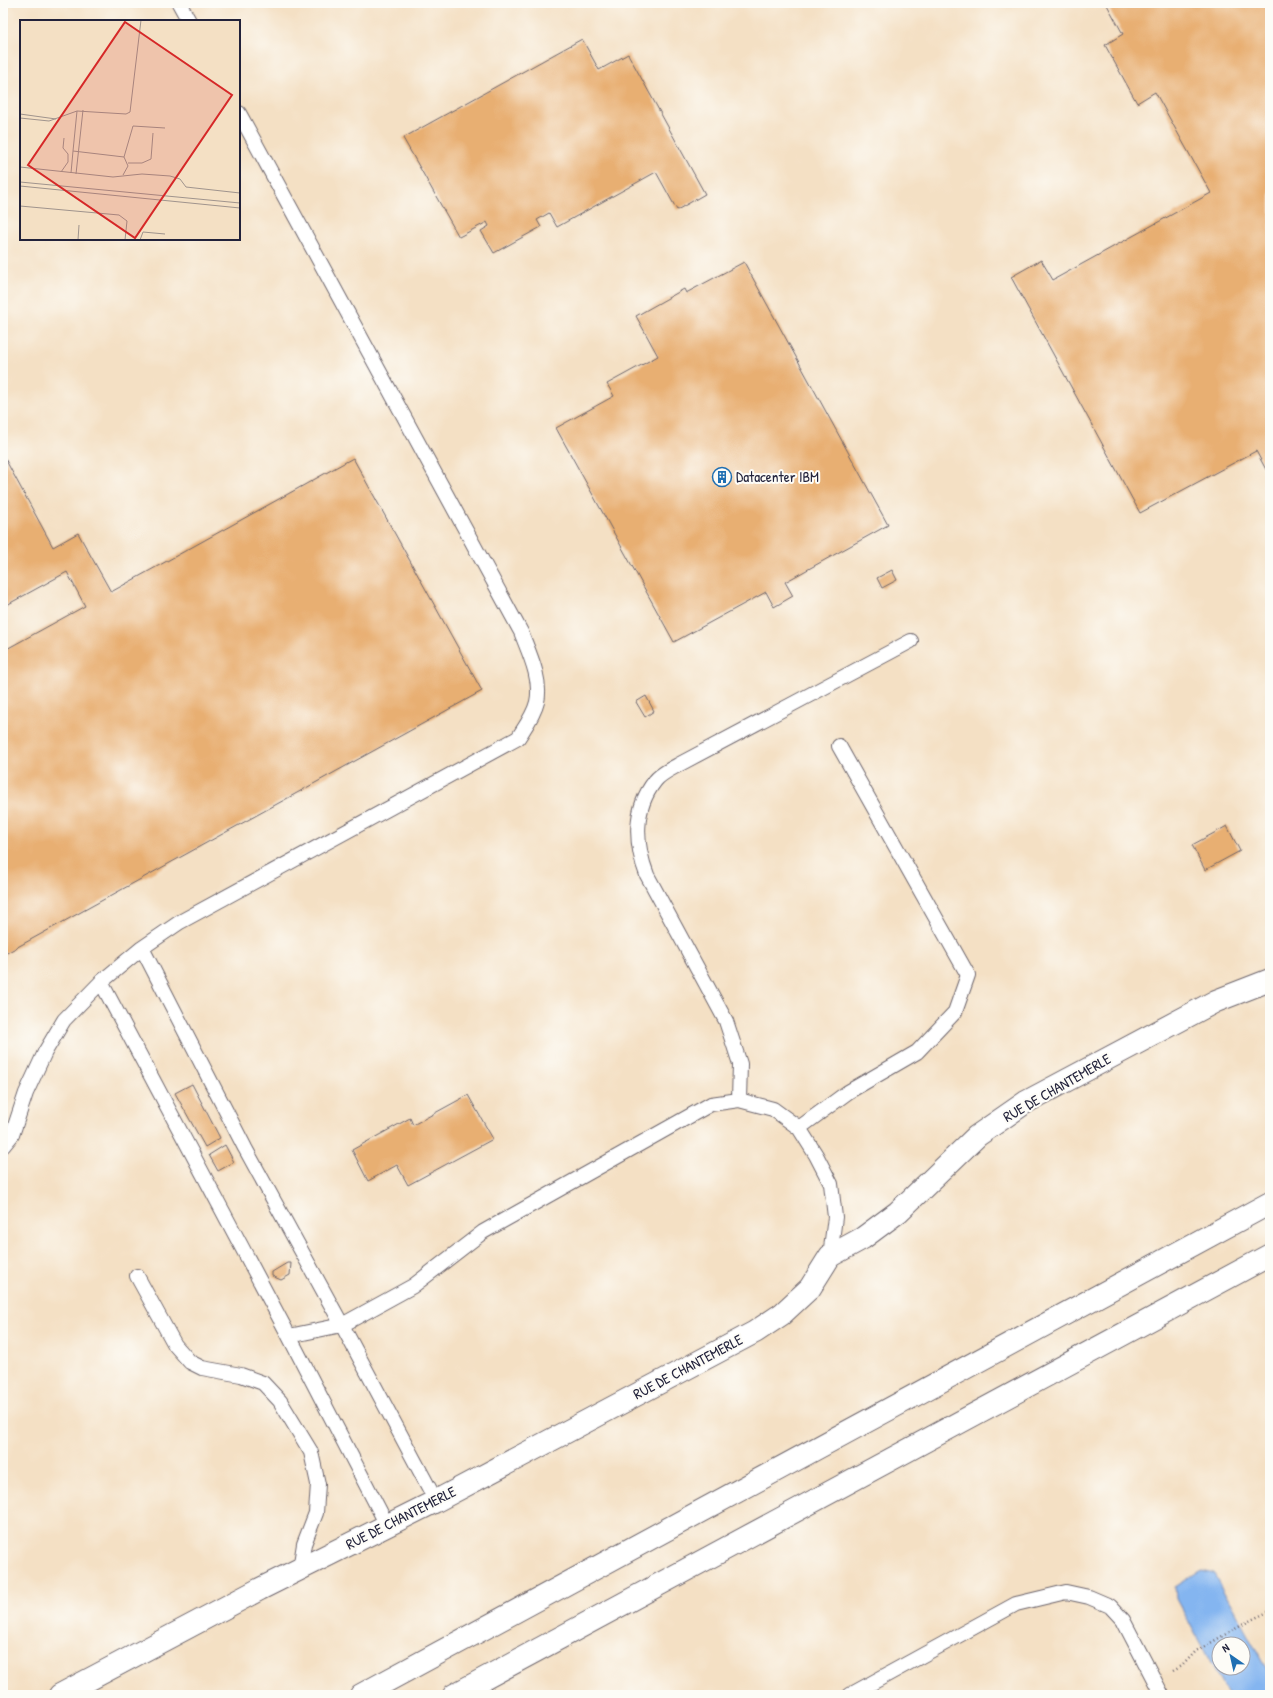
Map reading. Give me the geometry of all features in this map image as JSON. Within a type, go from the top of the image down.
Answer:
[{"type":"main road","name":"RUE DE CHANTEMERLE","points":[[60,1695],[300,1569],[436,1501],[755,1332],[782,1314],[810,1288],[830,1256],[863,1238],[898,1212],[977,1136],[1026,1102],[1216,1001],[1270,980]]},
{"type":"main road","points":[[361,1695],[1270,1203]]},
{"type":"main road","points":[[454,1695],[1270,1255]]},
{"type":"lane","points":[[179,3],[188,20]]},
{"type":"lane","points":[[3,1146],[12,1135],[26,1093],[45,1052],[64,1020],[101,982],[142,948],[180,922],[518,738],[530,719],[537,701],[537,682],[532,662],[521,632],[240,115]]},
{"type":"lane","points":[[739,1100],[740,1064],[726,1021],[647,875],[640,856],[637,830],[642,802],[655,780],[678,765],[911,641]]},
{"type":"lane","points":[[799,1128],[848,1092],[917,1052],[955,1012],[968,975],[839,746]]},
{"type":"lane","points":[[142,948],[245,1148],[342,1324],[436,1501]]},
{"type":"lane","points":[[101,982],[289,1336],[387,1525]]},
{"type":"lane","points":[[289,1336],[342,1324],[413,1286],[483,1232],[711,1104],[739,1100],[773,1109],[799,1128],[816,1155],[831,1184],[835,1217],[830,1256]]},
{"type":"lane","points":[[137,1276],[175,1345],[190,1362],[202,1368],[241,1375],[263,1383],[280,1401],[311,1452],[318,1484],[316,1513],[304,1544],[300,1569]]},
{"type":"lane","points":[[850,1695],[1016,1604],[1066,1592],[1088,1597],[1110,1606],[1123,1620],[1162,1695]]},
{"type":"path","points":[[1196,1651],[1270,1611]]},
{"type":"water","points":[[1202,1570],[1214,1573],[1248,1636],[1211,1636],[1211,1663],[1176,1598],[1175,1587]]},
{"type":"water","points":[[1251,1641],[1270,1676],[1270,1695],[1228,1695],[1218,1676],[1251,1676]]},
{"type":"building","points":[[1106,3],[1270,3],[1270,477],[1256,451],[1140,513],[1011,277],[1041,260],[1053,280],[1211,193],[1155,92],[1137,103],[1105,45],[1123,34]]},
{"type":"building","points":[[582,39],[599,70],[628,54],[705,194],[677,210],[656,172],[557,227],[549,213],[537,220],[541,227],[494,253],[481,231],[489,226],[487,222],[459,237],[403,138]]},
{"type":"building","name":"Datacenter IBM","points":[[744,262],[888,525],[785,582],[793,596],[774,607],[766,592],[674,642],[556,428],[614,396],[607,384],[658,356],[636,316],[684,289],[686,293]]},
{"type":"building","points":[[3,455],[53,547],[78,533],[111,592],[353,458],[482,691],[3,955],[3,651],[85,606],[67,572],[3,607]]},
{"type":"building","points":[[892,570],[897,580],[882,588],[877,578]]},
{"type":"building","points":[[646,696],[654,711],[645,717],[636,702]]},
{"type":"building","points":[[1227,826],[1240,851],[1205,870],[1192,845]]},
{"type":"building","points":[[192,1084],[220,1138],[205,1147],[175,1093]]},
{"type":"building","points":[[468,1095],[493,1139],[408,1185],[397,1165],[368,1181],[352,1150],[410,1118],[413,1125]]},
{"type":"building","points":[[225,1145],[234,1162],[218,1171],[209,1155]]},
{"type":"building","points":[[287,1263],[291,1263],[290,1275],[281,1280],[272,1276],[272,1272]]},
{"type":"place","name":"Datacenter IBM","points":[[722,477]]}]
